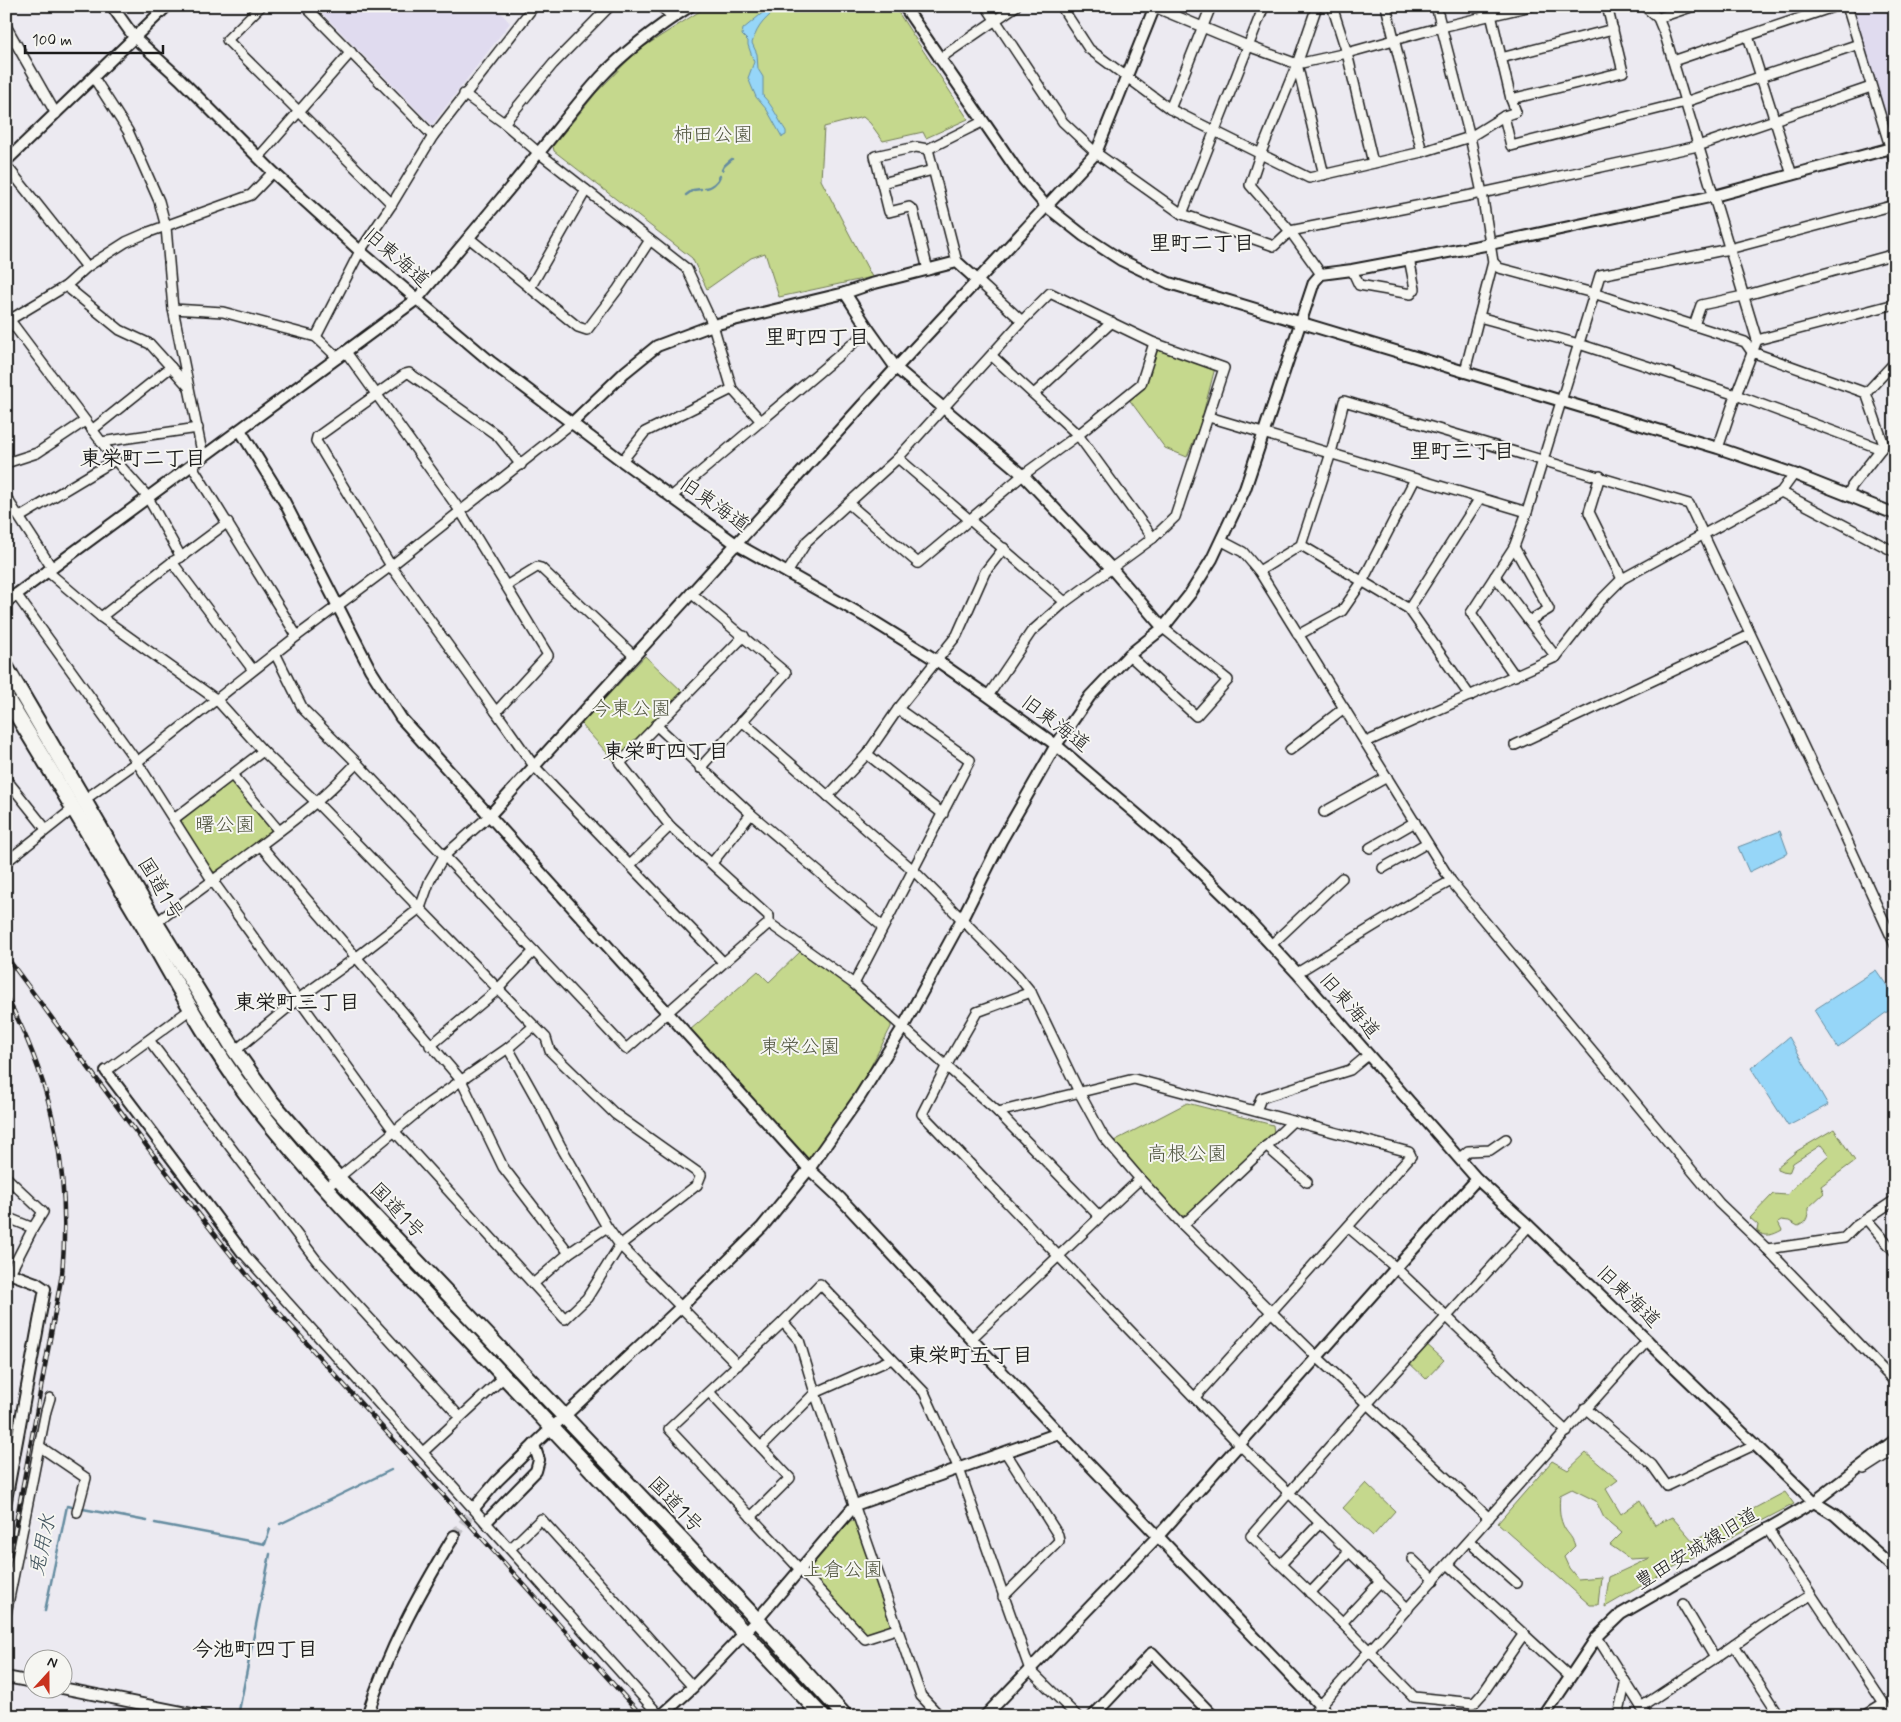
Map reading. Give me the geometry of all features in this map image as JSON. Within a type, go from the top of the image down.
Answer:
[{"type":"highway","name":"国道1号","points":[[6,667],[191,1009],[243,1088],[288,1146],[822,1716]]},
{"type":"highway","name":"国道1号","points":[[6,697],[79,804],[156,922],[236,1051],[269,1099],[339,1179],[757,1620],[845,1716]]},
{"type":"street","name":"旧東海道","points":[[112,6],[134,37],[180,79],[273,172],[360,251],[491,362],[736,544],[874,621],[988,696],[1056,745],[1175,847],[1236,907],[1297,973],[1477,1179],[1648,1340],[1814,1502],[1835,1515],[1895,1569]]},
{"type":"street","points":[[6,161],[167,6]]},
{"type":"street","points":[[261,6],[226,40],[392,204]]},
{"type":"street","points":[[304,6],[433,136]]},
{"type":"street","points":[[316,337],[360,251],[392,204],[433,136],[534,6]]},
{"type":"street","points":[[504,123],[553,64],[610,6]]},
{"type":"street","points":[[660,6],[672,17]]},
{"type":"street","points":[[6,602],[416,299],[469,238],[572,110],[603,75],[632,48],[672,17],[690,6]]},
{"type":"street","points":[[904,6],[982,122],[1023,179],[1046,206],[1084,236],[1121,260],[1169,282],[1718,448],[1794,474],[1895,514]]},
{"type":"street","points":[[986,6],[1062,122],[1096,153],[1182,214],[1274,246],[1290,231],[1482,193],[1698,146],[1871,87]]},
{"type":"street","points":[[939,59],[1016,6]]},
{"type":"street","points":[[1061,6],[1089,49],[1170,109],[1309,178],[1422,152],[1470,138],[1504,116],[1516,112],[1511,99],[1489,6]]},
{"type":"street","points":[[1170,109],[1211,6]]},
{"type":"street","points":[[1182,214],[1264,6]]},
{"type":"street","points":[[1317,6],[1297,64],[1260,155],[1250,185],[1290,231],[1321,274]]},
{"type":"street","points":[[1332,6],[1347,53],[1373,163]]},
{"type":"street","points":[[1386,6],[1422,152]]},
{"type":"street","points":[[1436,6],[1470,138],[1482,193],[1493,262],[1464,371]]},
{"type":"street","points":[[236,1051],[297,1000],[357,957],[420,908],[430,880],[444,856],[489,816],[896,368],[1096,153],[1153,7],[1297,64],[1531,6]]},
{"type":"street","points":[[1511,99],[1623,72],[1607,6]]},
{"type":"street","points":[[1644,6],[1658,18],[1665,35],[1757,340],[1718,448]]},
{"type":"street","points":[[1658,18],[1694,6]]},
{"type":"street","points":[[1673,61],[1836,6]]},
{"type":"street","points":[[1848,6],[1871,87],[1893,147],[1895,163]]},
{"type":"street","points":[[6,26],[56,114]]},
{"type":"street","points":[[1501,58],[1613,29]]},
{"type":"street","points":[[1748,36],[1792,176]]},
{"type":"street","points":[[1504,116],[1511,146],[1685,102],[1859,44]]},
{"type":"street","points":[[259,157],[351,52]]},
{"type":"street","points":[[1297,64],[1324,175]]},
{"type":"street","points":[[94,78],[128,130],[160,201],[166,227],[174,309],[203,457]]},
{"type":"street","points":[[464,94],[504,123],[539,153],[687,269],[713,325],[732,389],[761,421]]},
{"type":"street","points":[[928,270],[913,210],[909,207],[889,212],[875,156],[916,147],[928,149],[982,122]]},
{"type":"street","points":[[475,1507],[497,1481],[551,1428],[681,1307],[762,1228],[809,1169],[859,1098],[902,1029],[962,919],[1001,841],[1056,745],[1090,696],[1129,656],[1163,628],[1190,594],[1222,541],[1245,489],[1314,282],[1321,274],[1490,244],[1714,196],[1893,147]]},
{"type":"street","points":[[928,149],[957,262],[1022,322]]},
{"type":"street","points":[[6,165],[87,267]]},
{"type":"street","points":[[882,183],[933,170]]},
{"type":"street","points":[[181,557],[147,496],[115,460],[7,319],[66,286],[87,267],[126,242],[251,195],[273,172]]},
{"type":"street","points":[[530,288],[586,190]]},
{"type":"street","points":[[1515,676],[1471,613],[1514,547],[1527,512],[1600,275],[1729,249],[1895,205]]},
{"type":"street","points":[[469,238],[578,328],[587,330],[618,289],[650,240]]},
{"type":"street","points":[[1694,324],[1701,305],[1743,296],[1895,254]]},
{"type":"street","points":[[1352,270],[1359,285],[1411,294],[1415,289],[1409,258]]},
{"type":"street","points":[[6,862],[46,828],[137,762],[275,653],[338,607],[522,464],[572,423],[624,372],[657,346],[713,325],[846,293],[871,284],[957,262]]},
{"type":"street","points":[[1493,262],[1499,268],[1593,293],[1694,324],[1745,342],[1752,352],[1866,393]]},
{"type":"street","points":[[66,286],[120,330],[150,344],[188,385]]},
{"type":"street","points":[[846,293],[896,368],[1023,475],[1112,569],[1163,628],[1228,680],[1196,716],[1129,656]]},
{"type":"street","points":[[787,573],[807,541],[898,458],[1050,293],[1154,344],[1224,368],[1176,517],[1153,538],[1065,602],[1031,632],[988,696]]},
{"type":"street","points":[[1757,340],[1895,304]]},
{"type":"street","points":[[174,309],[223,312],[316,337],[342,355],[376,394],[461,512],[548,655],[496,712]]},
{"type":"street","points":[[1479,317],[1579,344],[1736,395],[1880,449]]},
{"type":"street","points":[[1034,394],[1112,322]]},
{"type":"street","points":[[671,497],[869,330]]},
{"type":"street","points":[[849,504],[918,563],[1023,475],[1078,435],[1141,384],[1154,344]]},
{"type":"street","points":[[992,356],[1078,435],[1153,538]]},
{"type":"street","points":[[1866,393],[1895,362]]},
{"type":"street","points":[[92,430],[171,367]]},
{"type":"street","points":[[522,464],[498,436],[409,373],[317,436],[316,441],[391,566],[534,766],[723,962]]},
{"type":"street","points":[[622,461],[645,432],[732,389]]},
{"type":"street","points":[[1848,495],[1852,486],[1884,445],[1866,393]]},
{"type":"street","points":[[1259,571],[1301,546],[1331,453],[1344,401],[1689,504],[1895,945]]},
{"type":"street","points":[[1209,417],[1527,512]]},
{"type":"street","points":[[6,463],[37,453],[85,421]]},
{"type":"street","points":[[101,442],[198,428]]},
{"type":"street","points":[[240,430],[284,501],[370,669],[401,718],[809,1169],[1330,1716]]},
{"type":"street","points":[[898,458],[1065,602]]},
{"type":"street","points":[[20,517],[115,460]]},
{"type":"street","points":[[192,466],[297,636]]},
{"type":"street","points":[[1366,742],[1556,657],[1600,601],[1622,579],[1781,492],[1794,474]]},
{"type":"street","points":[[1600,476],[1589,512],[1622,579]]},
{"type":"street","points":[[1298,635],[1342,611],[1362,582],[1415,479]]},
{"type":"street","points":[[1781,492],[1895,552]]},
{"type":"street","points":[[6,497],[20,517],[49,569],[101,617],[217,700],[263,751],[316,802],[546,1038],[550,1051],[615,1114],[701,1175],[698,1185],[620,1245],[587,1298],[565,1319],[394,1131],[297,1000],[212,880],[137,762],[16,594]]},
{"type":"street","points":[[1409,610],[1480,498]]},
{"type":"street","points":[[101,617],[172,562],[228,522]]},
{"type":"street","points":[[1222,541],[1243,552],[1259,571],[1451,881],[1719,1203],[1767,1249],[1895,1382]]},
{"type":"street","points":[[1301,546],[1409,610],[1470,696]]},
{"type":"street","points":[[1514,547],[1549,609],[1529,621]]},
{"type":"street","points":[[828,796],[867,754],[898,709],[936,660],[958,636],[984,572],[1004,548]]},
{"type":"street","points":[[172,562],[254,670]]},
{"type":"street","points":[[506,586],[537,566],[541,568],[634,656]]},
{"type":"street","points":[[1495,576],[1556,657]]},
{"type":"street","points":[[691,593],[786,673],[700,768]]},
{"type":"street","points":[[1515,745],[1750,635]]},
{"type":"street","points":[[275,653],[303,709],[626,1049],[769,923],[769,916],[670,826],[620,763],[744,636]]},
{"type":"street","points":[[1290,750],[1344,708]]},
{"type":"street","points":[[854,984],[970,760],[898,709]]},
{"type":"street","points":[[742,721],[913,870],[1032,992],[1079,1092],[1103,1136],[1140,1179],[1183,1225],[1317,1358],[1489,1518]]},
{"type":"street","points":[[656,725],[751,814],[883,927]]},
{"type":"street","points":[[174,819],[263,751]]},
{"type":"street","points":[[867,754],[943,814]]},
{"type":"street","points":[[156,922],[261,846],[316,802],[357,764]]},
{"type":"street","points":[[232,775],[279,831]]},
{"type":"street","points":[[1324,812],[1387,777]]},
{"type":"street","points":[[6,779],[46,828]]},
{"type":"street","points":[[712,863],[751,814]]},
{"type":"street","points":[[1370,848],[1414,822]]},
{"type":"street","points":[[630,865],[670,826]]},
{"type":"street","points":[[1383,868],[1427,843]]},
{"type":"street","points":[[261,846],[461,1080],[503,1167],[570,1253]]},
{"type":"street","points":[[1271,945],[1342,878]]},
{"type":"street","points":[[1297,973],[1451,881]]},
{"type":"street","points":[[769,923],[854,984],[902,1029],[998,1112],[1100,1217]]},
{"type":"street","points":[[430,1046],[495,992],[534,951]]},
{"type":"street","points":[[1032,992],[977,1012],[922,1114],[1240,1445],[1408,1609]]},
{"type":"street","points":[[191,1009],[106,1071],[243,1252],[661,1716],[693,1687],[745,1633],[855,1506],[1059,1433]]},
{"type":"street","points":[[326,1188],[394,1131],[461,1080],[508,1048],[534,1026]]},
{"type":"street","points":[[149,1040],[317,1261],[460,1417]]},
{"type":"street","points":[[508,1048],[541,1106],[560,1146],[607,1227],[620,1245],[738,1365]]},
{"type":"street","points":[[1256,1111],[1261,1098],[1350,1070],[1368,1055]]},
{"type":"street","points":[[998,1112],[1134,1078],[1409,1152],[1411,1156],[1195,1397]]},
{"type":"street","points":[[1183,1225],[1293,1121]]},
{"type":"street","points":[[1460,1158],[1468,1151],[1490,1150],[1506,1139]]},
{"type":"street","points":[[1266,1146],[1307,1182]]},
{"type":"street","points":[[6,1177],[43,1212],[8,1272],[36,1283],[45,1289],[6,1500]]},
{"type":"street","points":[[972,1338],[1140,1179]]},
{"type":"street","points":[[985,1716],[1159,1535],[1477,1179]]},
{"type":"street","points":[[1767,1249],[1844,1238],[1856,1226],[1895,1200]]},
{"type":"street","points":[[6,1217],[34,1228]]},
{"type":"street","points":[[1867,1220],[1895,1252]]},
{"type":"street","points":[[1523,1635],[1474,1703],[1414,1697],[1342,1622],[1251,1536],[1367,1404],[1529,1226]]},
{"type":"street","points":[[533,1284],[570,1253],[607,1227]]},
{"type":"street","points":[[1348,1227],[1396,1268],[1567,1432]]},
{"type":"street","points":[[896,1629],[864,1639],[669,1429],[784,1322],[820,1284],[924,1392],[959,1469],[1030,1670],[1077,1716]]},
{"type":"street","points":[[784,1322],[799,1340],[815,1393],[921,1696],[940,1716]]},
{"type":"street","points":[[1311,1716],[1567,1432],[1585,1408],[1648,1340]]},
{"type":"street","points":[[761,1447],[815,1393],[892,1359]]},
{"type":"street","points":[[423,1452],[504,1377]]},
{"type":"street","points":[[709,1392],[790,1478],[751,1517]]},
{"type":"street","points":[[6,1614],[50,1398]]},
{"type":"street","points":[[1585,1408],[1652,1465],[1667,1486],[1756,1444]]},
{"type":"street","name":"豊田安城線旧道","points":[[1544,1716],[1569,1676],[1597,1637],[1621,1614],[1814,1502],[1895,1440]]},
{"type":"street","points":[[486,1522],[536,1471],[539,1460],[534,1445]]},
{"type":"street","points":[[39,1446],[86,1478],[77,1512]]},
{"type":"street","points":[[1814,1502],[1895,1449]]},
{"type":"street","points":[[1003,1597],[1059,1541],[1058,1535],[1006,1453]]},
{"type":"street","points":[[510,1549],[541,1519],[693,1687]]},
{"type":"street","points":[[1281,1564],[1320,1523]]},
{"type":"street","points":[[1767,1528],[1892,1716]]},
{"type":"street","points":[[367,1716],[386,1660],[403,1624],[426,1581],[454,1536]]},
{"type":"street","points":[[1469,1541],[1516,1583]]},
{"type":"street","points":[[1310,1593],[1349,1552]]},
{"type":"street","points":[[1412,1559],[1434,1580]]},
{"type":"street","points":[[1448,1564],[1569,1676]]},
{"type":"street","points":[[1342,1622],[1380,1582]]},
{"type":"street","points":[[1641,1707],[1770,1619],[1812,1595]]},
{"type":"street","points":[[1682,1604],[1715,1658]]},
{"type":"street","points":[[1597,1637],[1647,1716]]},
{"type":"street","points":[[1734,1645],[1780,1716]]},
{"type":"street","points":[[1093,1716],[1152,1653],[1213,1716]]},
{"type":"street","points":[[6,1677],[22,1680]]},
{"type":"street","points":[[1618,1716],[1626,1684]]},
{"type":"street","points":[[72,1690],[202,1716]]},
{"type":"street","points":[[1864,1716],[1884,1704]]},
{"type":"shaded area","points":[[315,6],[495,6],[510,23],[432,125]]},
{"type":"shaded area","points":[[1853,6],[1895,6],[1895,141],[1891,139],[1851,10]]},
{"type":"green space","name":"柿田公園","points":[[708,6],[894,6],[968,119],[926,138],[923,132],[883,141],[870,123],[863,117],[824,127],[821,180],[872,277],[779,297],[765,253],[751,258],[707,289],[692,258],[554,151],[553,146],[596,93],[637,51]]},
{"type":"green space","points":[[1159,347],[1215,368],[1200,425],[1187,457],[1165,448],[1128,398],[1144,386]]},
{"type":"green space","name":"今東公園","points":[[645,656],[683,692],[616,763],[581,724]]},
{"type":"green space","name":"曙公園","points":[[234,781],[273,826],[272,831],[217,872],[213,872],[181,822],[182,817]]},
{"type":"green space","name":"東栄公園","points":[[801,951],[851,986],[891,1024],[855,1097],[810,1163],[690,1030],[758,971],[769,982]]},
{"type":"green space","name":"高根公園","points":[[1187,1103],[1273,1125],[1274,1133],[1188,1215],[1182,1216],[1112,1142]]},
{"type":"green space","points":[[1834,1129],[1855,1161],[1821,1186],[1824,1193],[1808,1208],[1807,1217],[1803,1223],[1798,1226],[1789,1221],[1781,1220],[1778,1222],[1782,1230],[1779,1232],[1766,1235],[1757,1231],[1758,1225],[1750,1218],[1773,1194],[1787,1195],[1829,1155],[1821,1145],[1793,1163],[1789,1173],[1777,1170],[1777,1167],[1797,1151]]},
{"type":"green space","points":[[1424,1342],[1444,1360],[1426,1379],[1407,1361]]},
{"type":"green space","points":[[1586,1453],[1618,1480],[1606,1489],[1621,1514],[1640,1500],[1655,1525],[1672,1517],[1693,1541],[1785,1492],[1794,1504],[1674,1567],[1605,1607],[1609,1577],[1650,1558],[1630,1559],[1610,1545],[1622,1533],[1604,1518],[1596,1501],[1572,1489],[1560,1495],[1560,1510],[1564,1528],[1575,1546],[1564,1557],[1569,1568],[1578,1579],[1601,1577],[1598,1605],[1590,1605],[1498,1523],[1552,1461],[1568,1470]]},
{"type":"green space","points":[[1366,1483],[1395,1511],[1373,1536],[1343,1508]]},
{"type":"green space","name":"上倉公園","points":[[849,1520],[856,1522],[891,1623],[889,1627],[868,1634],[864,1633],[808,1574],[807,1568]]},
{"type":"water","points":[[771,6],[781,6],[763,22],[752,43],[757,54],[758,69],[763,77],[763,96],[773,108],[786,131],[786,135],[782,137],[767,110],[756,97],[748,78],[754,62],[748,41],[742,35],[743,29]]},
{"type":"water","points":[[1780,831],[1788,853],[1749,872],[1738,847]]},
{"type":"water","points":[[1876,970],[1895,997],[1895,1006],[1838,1048],[1814,1010]]},
{"type":"water","points":[[1789,1037],[1828,1105],[1788,1126],[1751,1068]]},
{"type":"waterway","points":[[722,170],[732,159]]},
{"type":"waterway","points":[[705,188],[714,184],[720,176]]},
{"type":"waterway","points":[[686,195],[693,190],[701,189]]},
{"type":"waterway","name":"兎用水","points":[[280,1524],[391,1470]]},
{"type":"waterway","name":"兎用水","points":[[45,1611],[67,1506],[147,1521]]},
{"type":"waterway","name":"兎用水","points":[[155,1523],[265,1544],[270,1529]]},
{"type":"waterway","points":[[238,1716],[270,1554]]},
{"type":"tunnel","points":[[454,1536],[475,1507]]},
{"type":"railway","points":[[6,956],[166,1172],[266,1298],[642,1716]]},
{"type":"railway","points":[[6,996],[23,1029],[47,1097],[61,1166],[64,1201],[62,1274],[6,1577]]},
{"type":"district","name":"里町二丁目","points":[[1202,244]]},
{"type":"district","name":"里町四丁目","points":[[817,338]]},
{"type":"district","name":"里町三丁目","points":[[1462,452]]},
{"type":"district","name":"東栄町二丁目","points":[[143,459]]},
{"type":"district","name":"東栄町四丁目","points":[[666,752]]},
{"type":"district","name":"東栄町三丁目","points":[[297,1003]]},
{"type":"district","name":"東栄町五丁目","points":[[970,1356]]},
{"type":"district","name":"今池町四丁目","points":[[255,1650]]}]
